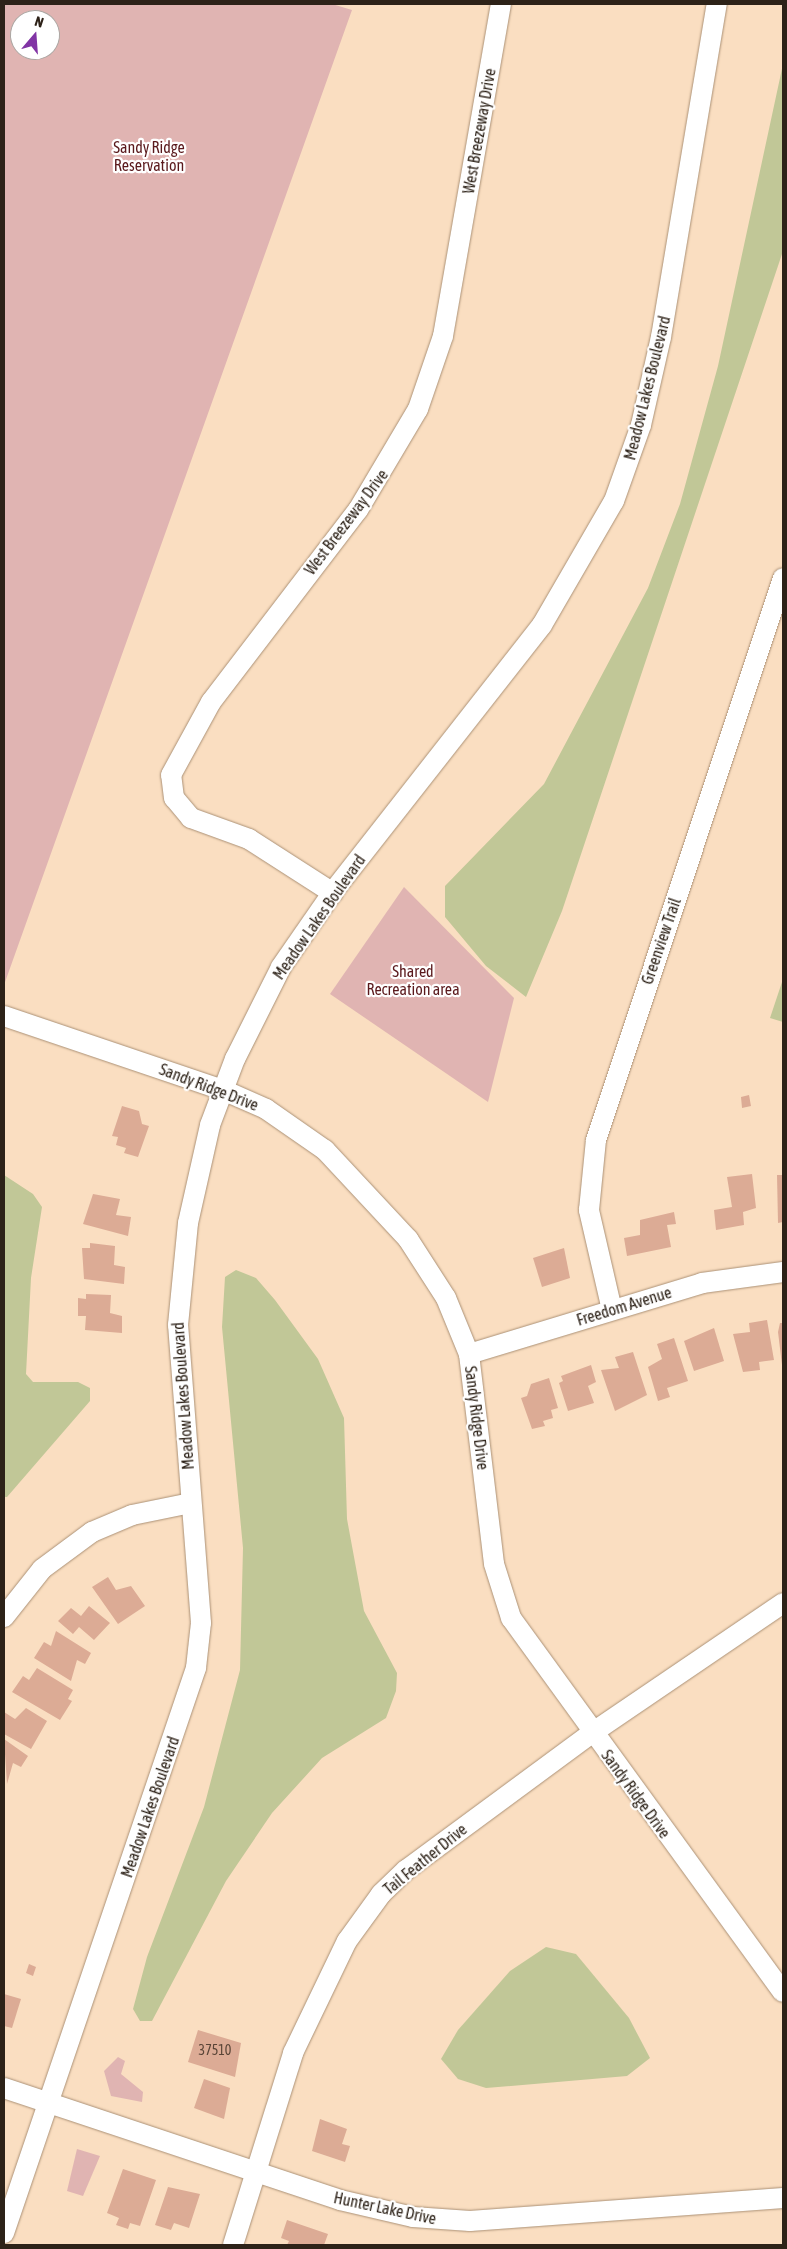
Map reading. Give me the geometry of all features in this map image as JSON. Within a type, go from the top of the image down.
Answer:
[{"type":"street","name":"West Breezeway Drive","points":[[333,892],[249,838],[191,818],[174,798],[171,775],[211,702],[358,510],[418,410],[443,336],[502,4]]},
{"type":"street","name":"Meadow Lakes Boulevard","points":[[4,2233],[196,1668],[201,1623],[178,1365],[180,1293],[193,1191],[223,1090],[281,967],[333,892],[542,625],[614,501],[641,425],[656,360],[717,4]]},
{"type":"street","name":"Greenview Trail","points":[[612,1310],[590,1210],[596,1140],[783,578]]},
{"type":"street","name":"Sandy Ridge Drive","points":[[4,1016],[223,1090],[266,1109],[312,1139],[366,1193],[428,1267],[446,1298],[468,1354],[502,1597],[515,1624],[592,1733],[783,1992]]},
{"type":"street","name":"Freedom Avenue","points":[[468,1354],[702,1283],[783,1272]]},
{"type":"street","points":[[4,1617],[37,1574],[92,1532],[132,1515],[191,1503]]},
{"type":"street","name":"Tail Feather Drive","points":[[233,2245],[254,2172],[293,2053],[365,1913],[406,1870],[592,1733],[783,1603]]},
{"type":"street","name":"Hunter Lake Drive","points":[[4,2088],[357,2205],[445,2221],[783,2198]]},
{"type":"green space","name":"Sandy Ridge Reservation","points":[[4,4],[332,4],[352,10],[4,985]]},
{"type":"green space","name":"Shared Recreation area","points":[[404,887],[514,998],[488,1102],[330,994]]},
{"type":"green space","points":[[118,2057],[125,2061],[121,2074],[143,2092],[142,2102],[111,2096],[104,2071]]},
{"type":"green space","points":[[77,2149],[100,2156],[83,2196],[67,2191]]},
{"type":"shaded area","points":[[783,64],[783,251],[562,911],[526,997],[486,966],[445,917],[445,886],[544,784],[648,588],[680,504],[718,366]]},
{"type":"shaded area","points":[[783,979],[783,1022],[770,1018]]},
{"type":"shaded area","points":[[4,1175],[33,1194],[42,1207],[31,1278],[26,1374],[33,1382],[78,1382],[90,1388],[90,1401],[7,1497],[4,1497]]},
{"type":"shaded area","points":[[236,1270],[256,1278],[275,1300],[318,1359],[344,1418],[347,1519],[364,1611],[397,1673],[396,1691],[386,1718],[322,1758],[272,1813],[226,1881],[152,2021],[140,2021],[133,2009],[147,1957],[204,1807],[240,1670],[243,1548],[222,1327],[225,1277]]},
{"type":"shaded area","points":[[546,1947],[576,1954],[629,2018],[650,2058],[627,2076],[486,2088],[458,2079],[441,2059],[458,2030],[510,1971]]},
{"type":"building","points":[[749,1095],[751,1106],[742,1108],[741,1097]]},
{"type":"building","points":[[122,1106],[139,1111],[142,1124],[149,1126],[138,1157],[124,1153],[126,1148],[116,1145],[118,1137],[112,1136]]},
{"type":"building","points":[[752,1174],[756,1208],[743,1212],[744,1225],[716,1230],[714,1210],[732,1207],[727,1177]]},
{"type":"building","points":[[777,1175],[783,1175],[783,1222],[778,1223]]},
{"type":"building","points":[[93,1194],[120,1199],[116,1215],[131,1217],[128,1236],[83,1224]]},
{"type":"building","points":[[674,1212],[676,1224],[667,1225],[671,1247],[627,1256],[624,1238],[640,1235],[640,1220]]},
{"type":"building","points":[[90,1243],[115,1246],[114,1265],[125,1267],[124,1284],[84,1279],[82,1248],[90,1248]]},
{"type":"building","points":[[564,1248],[570,1278],[542,1287],[533,1258]]},
{"type":"building","points":[[86,1294],[111,1295],[110,1313],[122,1316],[122,1333],[85,1330],[86,1316],[78,1316],[78,1298],[86,1299]]},
{"type":"building","points":[[767,1320],[774,1360],[759,1362],[760,1370],[743,1372],[733,1334],[750,1332],[749,1323]]},
{"type":"building","points":[[780,1323],[783,1323],[782,1365],[778,1332]]},
{"type":"building","points":[[714,1328],[724,1361],[694,1371],[684,1341]]},
{"type":"building","points":[[674,1338],[688,1381],[667,1388],[670,1397],[658,1401],[648,1367],[662,1359],[657,1344]]},
{"type":"building","points":[[633,1352],[647,1395],[615,1411],[601,1370],[619,1368],[615,1357]]},
{"type":"building","points":[[591,1365],[596,1382],[588,1386],[594,1403],[568,1411],[559,1383],[563,1381],[561,1376]]},
{"type":"building","points":[[549,1378],[558,1408],[551,1410],[553,1418],[543,1421],[545,1426],[532,1429],[521,1398],[527,1396],[531,1384]]},
{"type":"building","points":[[108,1577],[116,1590],[131,1586],[145,1606],[118,1624],[92,1587]]},
{"type":"building","points":[[89,1606],[110,1623],[94,1640],[79,1627],[73,1634],[58,1621],[71,1608],[81,1616]]},
{"type":"building","points":[[56,1631],[91,1653],[85,1664],[77,1660],[71,1681],[34,1658],[44,1642],[51,1646]]},
{"type":"building","points":[[37,1668],[73,1690],[68,1699],[72,1701],[60,1720],[12,1692],[23,1676],[29,1680]]},
{"type":"building","points":[[26,1708],[47,1721],[31,1749],[4,1734],[4,1712],[15,1719]]},
{"type":"building","points":[[4,1739],[28,1756],[21,1767],[13,1763],[7,1784]]},
{"type":"building","points":[[29,1964],[36,1967],[33,1976],[26,1973]]},
{"type":"building","points":[[4,1994],[21,1999],[12,2028],[4,2026]]},
{"type":"building","points":[[198,2030],[241,2043],[235,2077],[188,2062]]},
{"type":"building","points":[[204,2079],[230,2088],[224,2119],[194,2108]]},
{"type":"building","points":[[320,2119],[347,2129],[342,2144],[350,2146],[345,2162],[312,2151]]},
{"type":"building","points":[[123,2169],[156,2180],[140,2226],[130,2223],[128,2229],[116,2225],[119,2218],[107,2213]]},
{"type":"building","points":[[168,2187],[200,2194],[189,2228],[174,2223],[171,2230],[155,2225]]},
{"type":"building","points":[[287,2220],[328,2234],[324,2245],[287,2245],[289,2241],[281,2238]]}]
